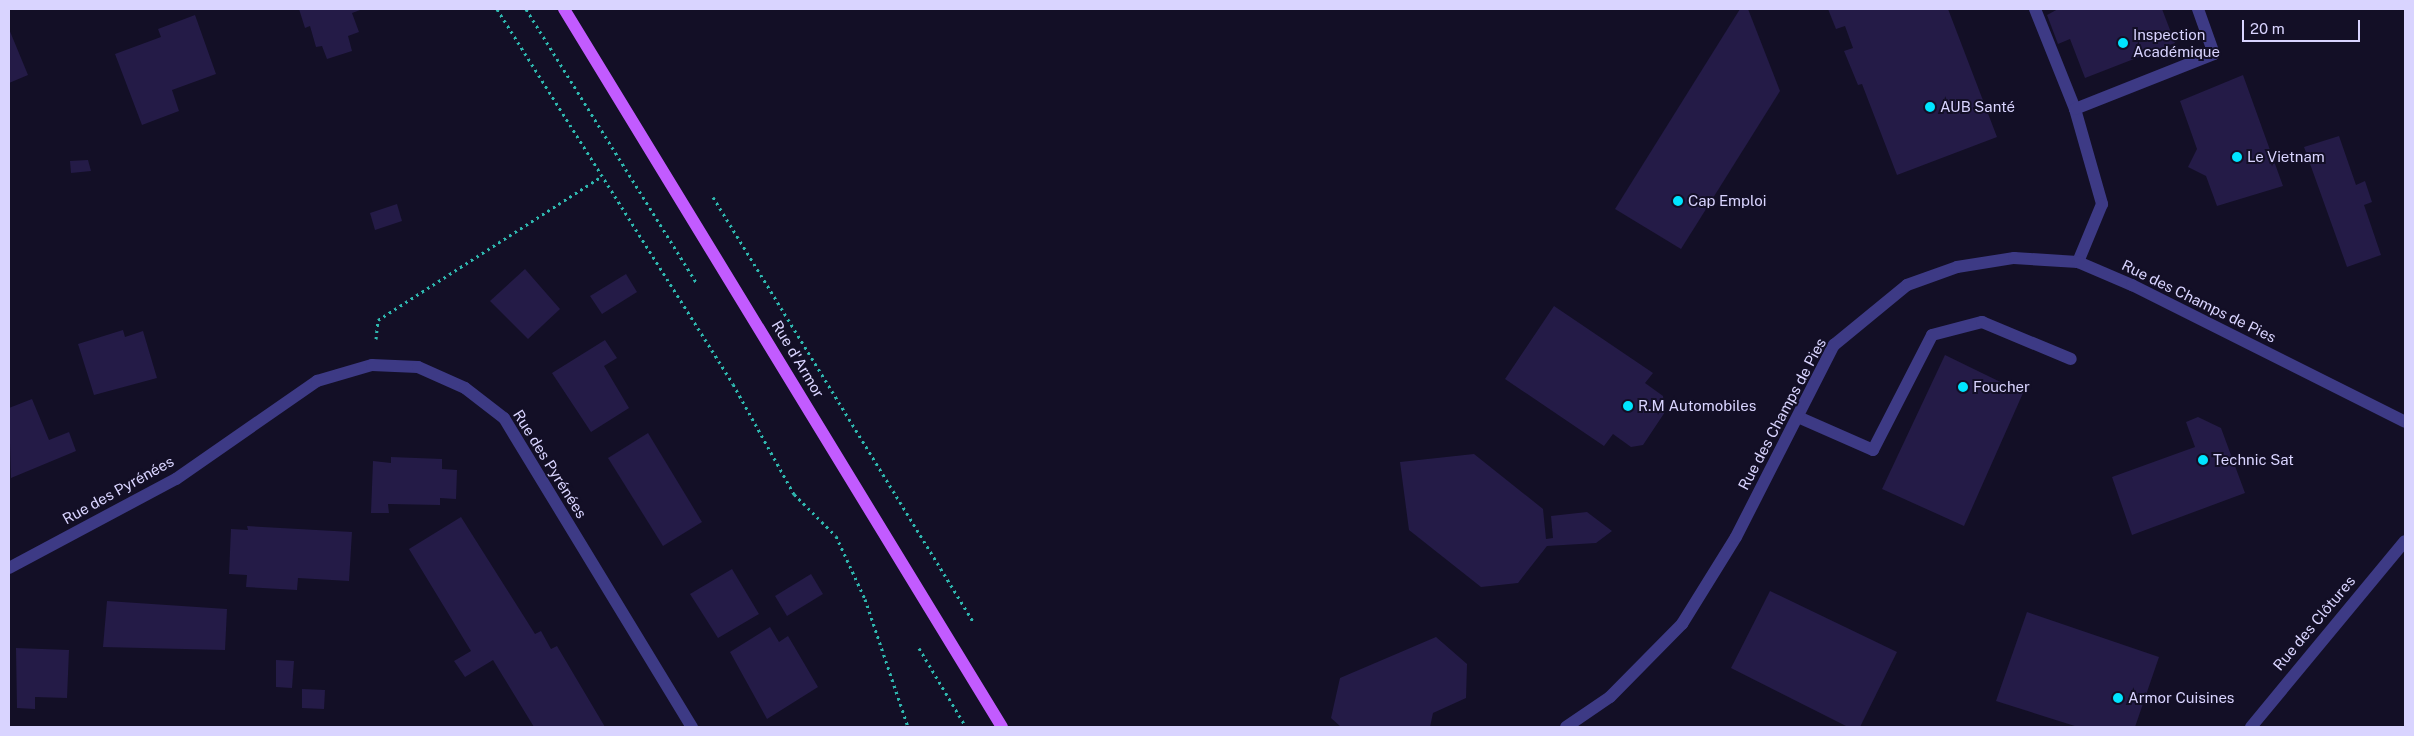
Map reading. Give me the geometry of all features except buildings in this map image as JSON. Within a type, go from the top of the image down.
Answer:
[{"type":"main road","name":"Rue d'Armor","points":[[564,9],[1002,727]]},
{"type":"street","points":[[2035,9],[2075,109],[2102,204],[2078,262]]},
{"type":"street","points":[[2075,109],[2214,54],[2198,9]]},
{"type":"street","name":"Rue des Champs de Pies","points":[[1566,727],[1610,697],[1682,624],[1736,537],[1834,345],[1907,284],[1957,267],[2014,258],[2078,262],[2132,284],[2405,422]]},
{"type":"street","points":[[1798,417],[1873,450],[1932,335],[1982,322],[2071,359]]},
{"type":"street","name":"Rue des Pyrénées","points":[[9,568],[176,479],[317,381],[372,365],[418,367],[465,388],[504,418],[692,727]]},
{"type":"street","name":"Rue des Clôtures","points":[[2250,727],[2405,541]]},
{"type":"path","points":[[497,9],[733,384],[794,494],[836,536],[865,599],[908,727]]},
{"type":"path","points":[[526,9],[702,291]]},
{"type":"path","points":[[372,365],[378,320],[602,176]]},
{"type":"path","points":[[915,641],[966,727]]},
{"type":"place","name":"Inspection Académique","points":[[2123,43]]},
{"type":"place","name":"AUB Santé","points":[[1930,107]]},
{"type":"place","name":"Le Vietnam","points":[[2237,157]]},
{"type":"place","name":"Cap Emploi","points":[[1678,201]]},
{"type":"place","name":"Foucher","points":[[1963,387]]},
{"type":"place","name":"R.M Automobiles","points":[[1628,406]]},
{"type":"place","name":"Technic Sat","points":[[2203,460]]},
{"type":"place","name":"Armor Cuisines","points":[[2118,698]]}]
